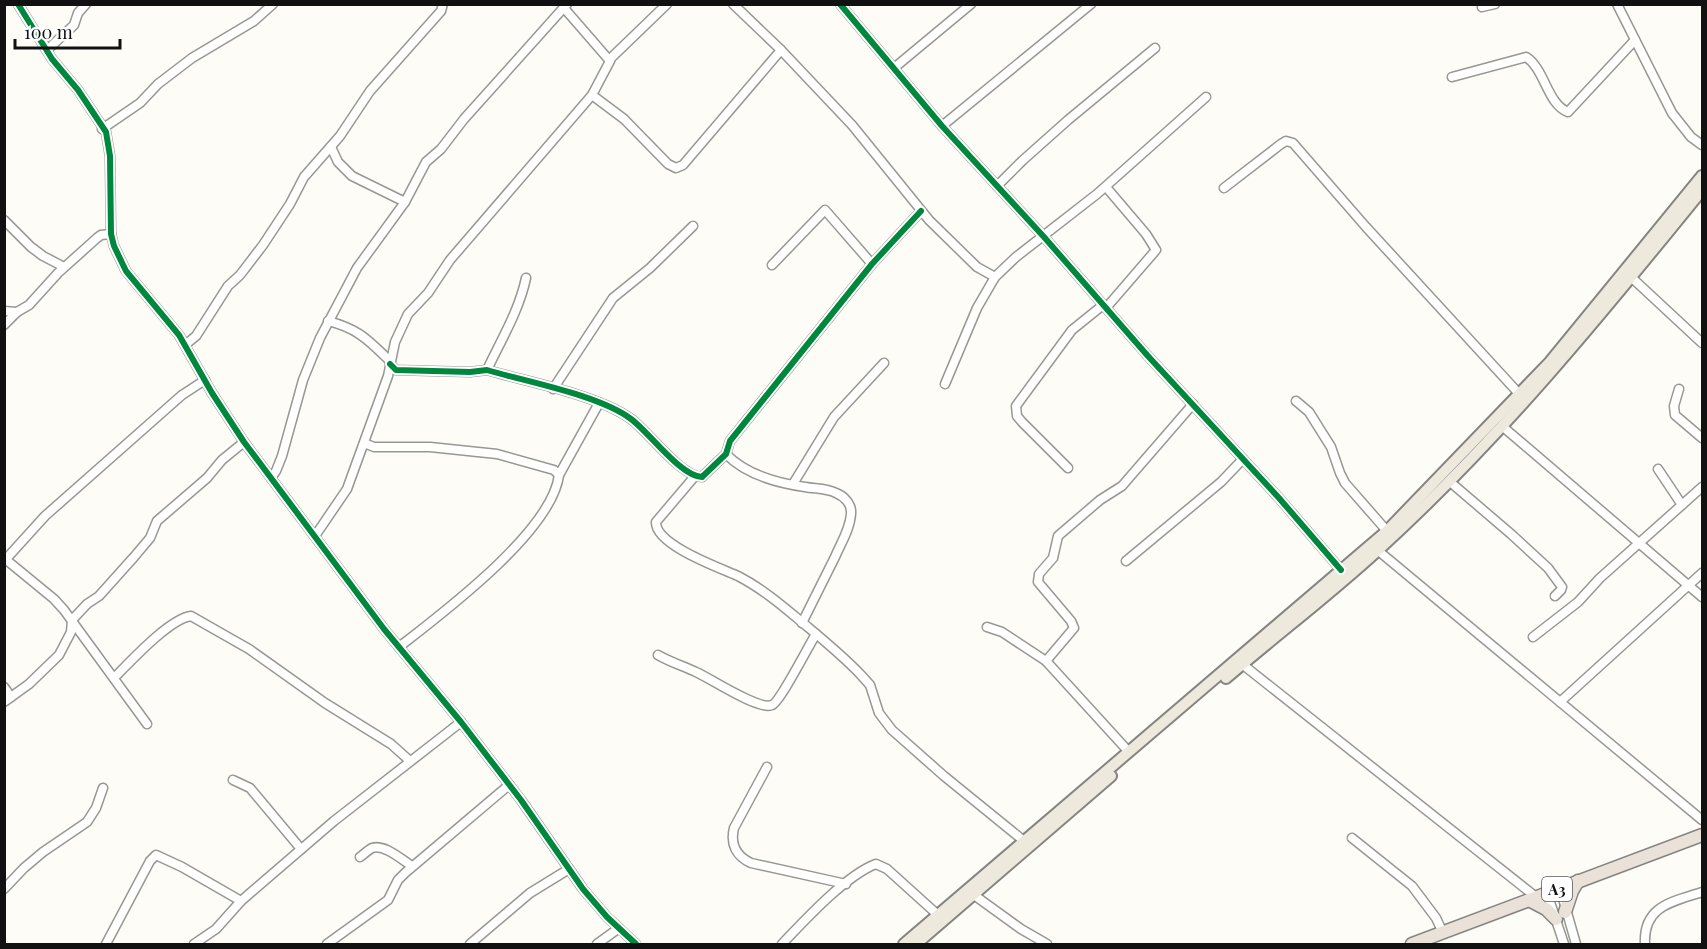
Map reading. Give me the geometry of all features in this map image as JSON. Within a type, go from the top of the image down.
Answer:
[{"type":"highway","name":"A3","points":[[1413,944],[1702,835]]},
{"type":"highway","points":[[1537,897],[1546,909],[1561,916],[1578,881]]},
{"type":"main road","points":[[916,945],[1449,481],[1502,426],[1550,362],[1702,176]]},
{"type":"main road","points":[[904,945],[1129,752],[1235,667],[1341,570],[1375,547],[1387,531],[1523,398],[1549,376],[1702,190]]},
{"type":"street","points":[[18,4],[47,50],[78,90],[106,132],[110,156],[111,234],[126,271],[173,327],[244,442],[271,478],[399,647],[509,785],[593,901],[636,945]]},
{"type":"street","points":[[47,50],[71,29],[78,13],[86,4]]},
{"type":"street","points":[[102,129],[141,103],[158,84],[192,58],[254,21],[273,4]]},
{"type":"street","points":[[185,345],[196,336],[228,286],[240,275],[268,236],[290,204],[304,177],[331,147],[370,91],[441,11],[443,4]]},
{"type":"street","points":[[315,536],[342,498],[388,376],[395,342],[408,314],[428,293],[450,260],[592,95],[608,68],[610,59],[667,4]]},
{"type":"street","points":[[733,4],[781,50],[852,125],[921,211],[977,267],[995,277]]},
{"type":"street","points":[[840,4],[942,126],[1341,570]]},
{"type":"street","points":[[894,68],[971,4]]},
{"type":"street","points":[[942,126],[1091,4]]},
{"type":"street","points":[[1482,7],[1495,4]]},
{"type":"street","points":[[1617,4],[1672,113],[1691,137],[1702,145]]},
{"type":"street","points":[[271,478],[286,444],[303,380],[328,321],[357,268],[405,202],[426,162],[441,149],[464,119],[565,6],[586,34],[610,59]]},
{"type":"street","points":[[1452,77],[1526,57],[1537,69],[1557,103],[1568,112],[1635,40]]},
{"type":"street","points":[[997,186],[1068,120],[1155,48]]},
{"type":"street","points":[[592,95],[624,119],[668,164],[676,168],[683,165],[781,50]]},
{"type":"street","points":[[945,384],[977,308],[995,277],[1016,257],[1106,187],[1206,97]]},
{"type":"street","points":[[1224,188],[1281,144],[1286,141],[1293,143],[1523,398]]},
{"type":"street","points":[[331,147],[338,162],[352,176],[405,202]]},
{"type":"street","points":[[1068,468],[1017,416],[1017,406],[1067,336],[1105,306],[1156,250],[1154,244],[1106,187]]},
{"type":"street","points":[[772,265],[825,210],[872,264]]},
{"type":"street","points":[[328,321],[348,326],[360,333],[396,370],[470,372],[487,370],[613,408],[632,419],[668,456],[695,476],[702,477],[726,453],[730,441],[872,264],[921,211]]},
{"type":"street","points":[[4,220],[31,247],[64,267]]},
{"type":"street","points":[[557,390],[567,367],[612,298],[650,268],[693,226]]},
{"type":"street","points":[[4,325],[37,297],[64,267],[101,235],[111,234]]},
{"type":"street","points":[[487,370],[515,314],[526,278]]},
{"type":"street","points":[[1631,278],[1702,343]]},
{"type":"street","points":[[4,311],[17,312]]},
{"type":"street","points":[[793,484],[834,417],[884,363]]},
{"type":"street","points":[[147,724],[72,620],[54,599],[5,559],[45,516],[182,395],[205,380]]},
{"type":"street","points":[[1679,389],[1674,406],[1675,415],[1702,438]]},
{"type":"street","points":[[1296,400],[1309,412],[1331,447],[1345,483],[1387,531]]},
{"type":"street","points":[[399,647],[440,615],[520,543],[543,513],[559,475],[599,403]]},
{"type":"street","points":[[1046,661],[1074,628],[1038,582],[1039,574],[1057,550],[1058,536],[1100,500],[1122,486],[1193,404]]},
{"type":"street","points":[[1502,426],[1702,597]]},
{"type":"street","points":[[4,687],[8,700],[29,684],[59,655],[71,632],[72,620],[87,604],[99,596],[134,557],[150,538],[158,521],[244,442]]},
{"type":"street","points":[[364,443],[374,447],[430,447],[496,454],[554,470],[559,475]]},
{"type":"street","points":[[726,453],[746,470],[793,484],[836,493],[844,498],[851,509],[845,535],[802,622]]},
{"type":"street","points":[[1126,561],[1221,482],[1243,459]]},
{"type":"street","points":[[1658,469],[1682,505]]},
{"type":"street","points":[[695,476],[656,522],[657,530],[687,554],[737,576],[764,591],[802,622],[850,664],[870,685],[877,710],[892,730],[1024,841]]},
{"type":"street","points":[[1449,481],[1548,568],[1562,587],[1555,596]]},
{"type":"street","points":[[1533,637],[1578,602],[1600,578],[1702,488]]},
{"type":"street","points":[[1375,547],[1702,820]]},
{"type":"street","points":[[1560,702],[1702,573]]},
{"type":"street","points":[[114,678],[153,640],[190,616],[249,649],[325,703],[391,744],[410,761]]},
{"type":"street","points":[[987,627],[1002,632],[1046,661],[1129,752]]},
{"type":"street","points":[[658,655],[720,683],[747,700],[768,706],[774,704],[782,693],[816,634]]},
{"type":"street","points":[[1235,667],[1561,916],[1576,945]]},
{"type":"street","points":[[194,945],[216,929],[241,901],[301,849],[461,722]]},
{"type":"street","points":[[767,767],[734,828],[732,836],[735,850],[744,860],[751,863],[846,885]]},
{"type":"street","points":[[233,780],[250,788],[301,849]]},
{"type":"street","points":[[327,945],[388,900],[398,880],[412,866],[509,785]]},
{"type":"street","points":[[4,889],[24,868],[50,847],[87,822],[104,788]]},
{"type":"street","points":[[1352,838],[1412,886],[1436,918],[1443,933]]},
{"type":"street","points":[[360,857],[371,849],[379,848],[412,866]]},
{"type":"street","points":[[106,945],[150,861],[156,855],[182,867],[241,901]]},
{"type":"street","points":[[782,945],[814,911],[863,870],[879,864],[938,915]]},
{"type":"street","points":[[470,945],[530,893],[569,868]]},
{"type":"street","points":[[1560,888],[1564,945]]},
{"type":"street","points":[[1645,945],[1644,932],[1650,916],[1676,900],[1702,892]]},
{"type":"street","points":[[974,895],[1047,945]]},
{"type":"street","points":[[597,945],[619,928]]},
{"type":"cycle path","points":[[18,4],[52,59],[78,90],[106,132],[110,156],[111,234],[126,271],[179,335],[212,393],[244,442],[384,629],[461,722],[521,800],[583,889],[607,917],[636,944]]},
{"type":"cycle path","points":[[840,4],[942,126],[1044,237],[1147,355],[1279,498],[1341,570]]},
{"type":"cycle path","points":[[390,364],[396,370],[470,372],[487,370],[582,396],[617,410],[631,419],[675,462],[693,475],[702,477],[726,454],[730,441],[872,264],[921,211]]}]
